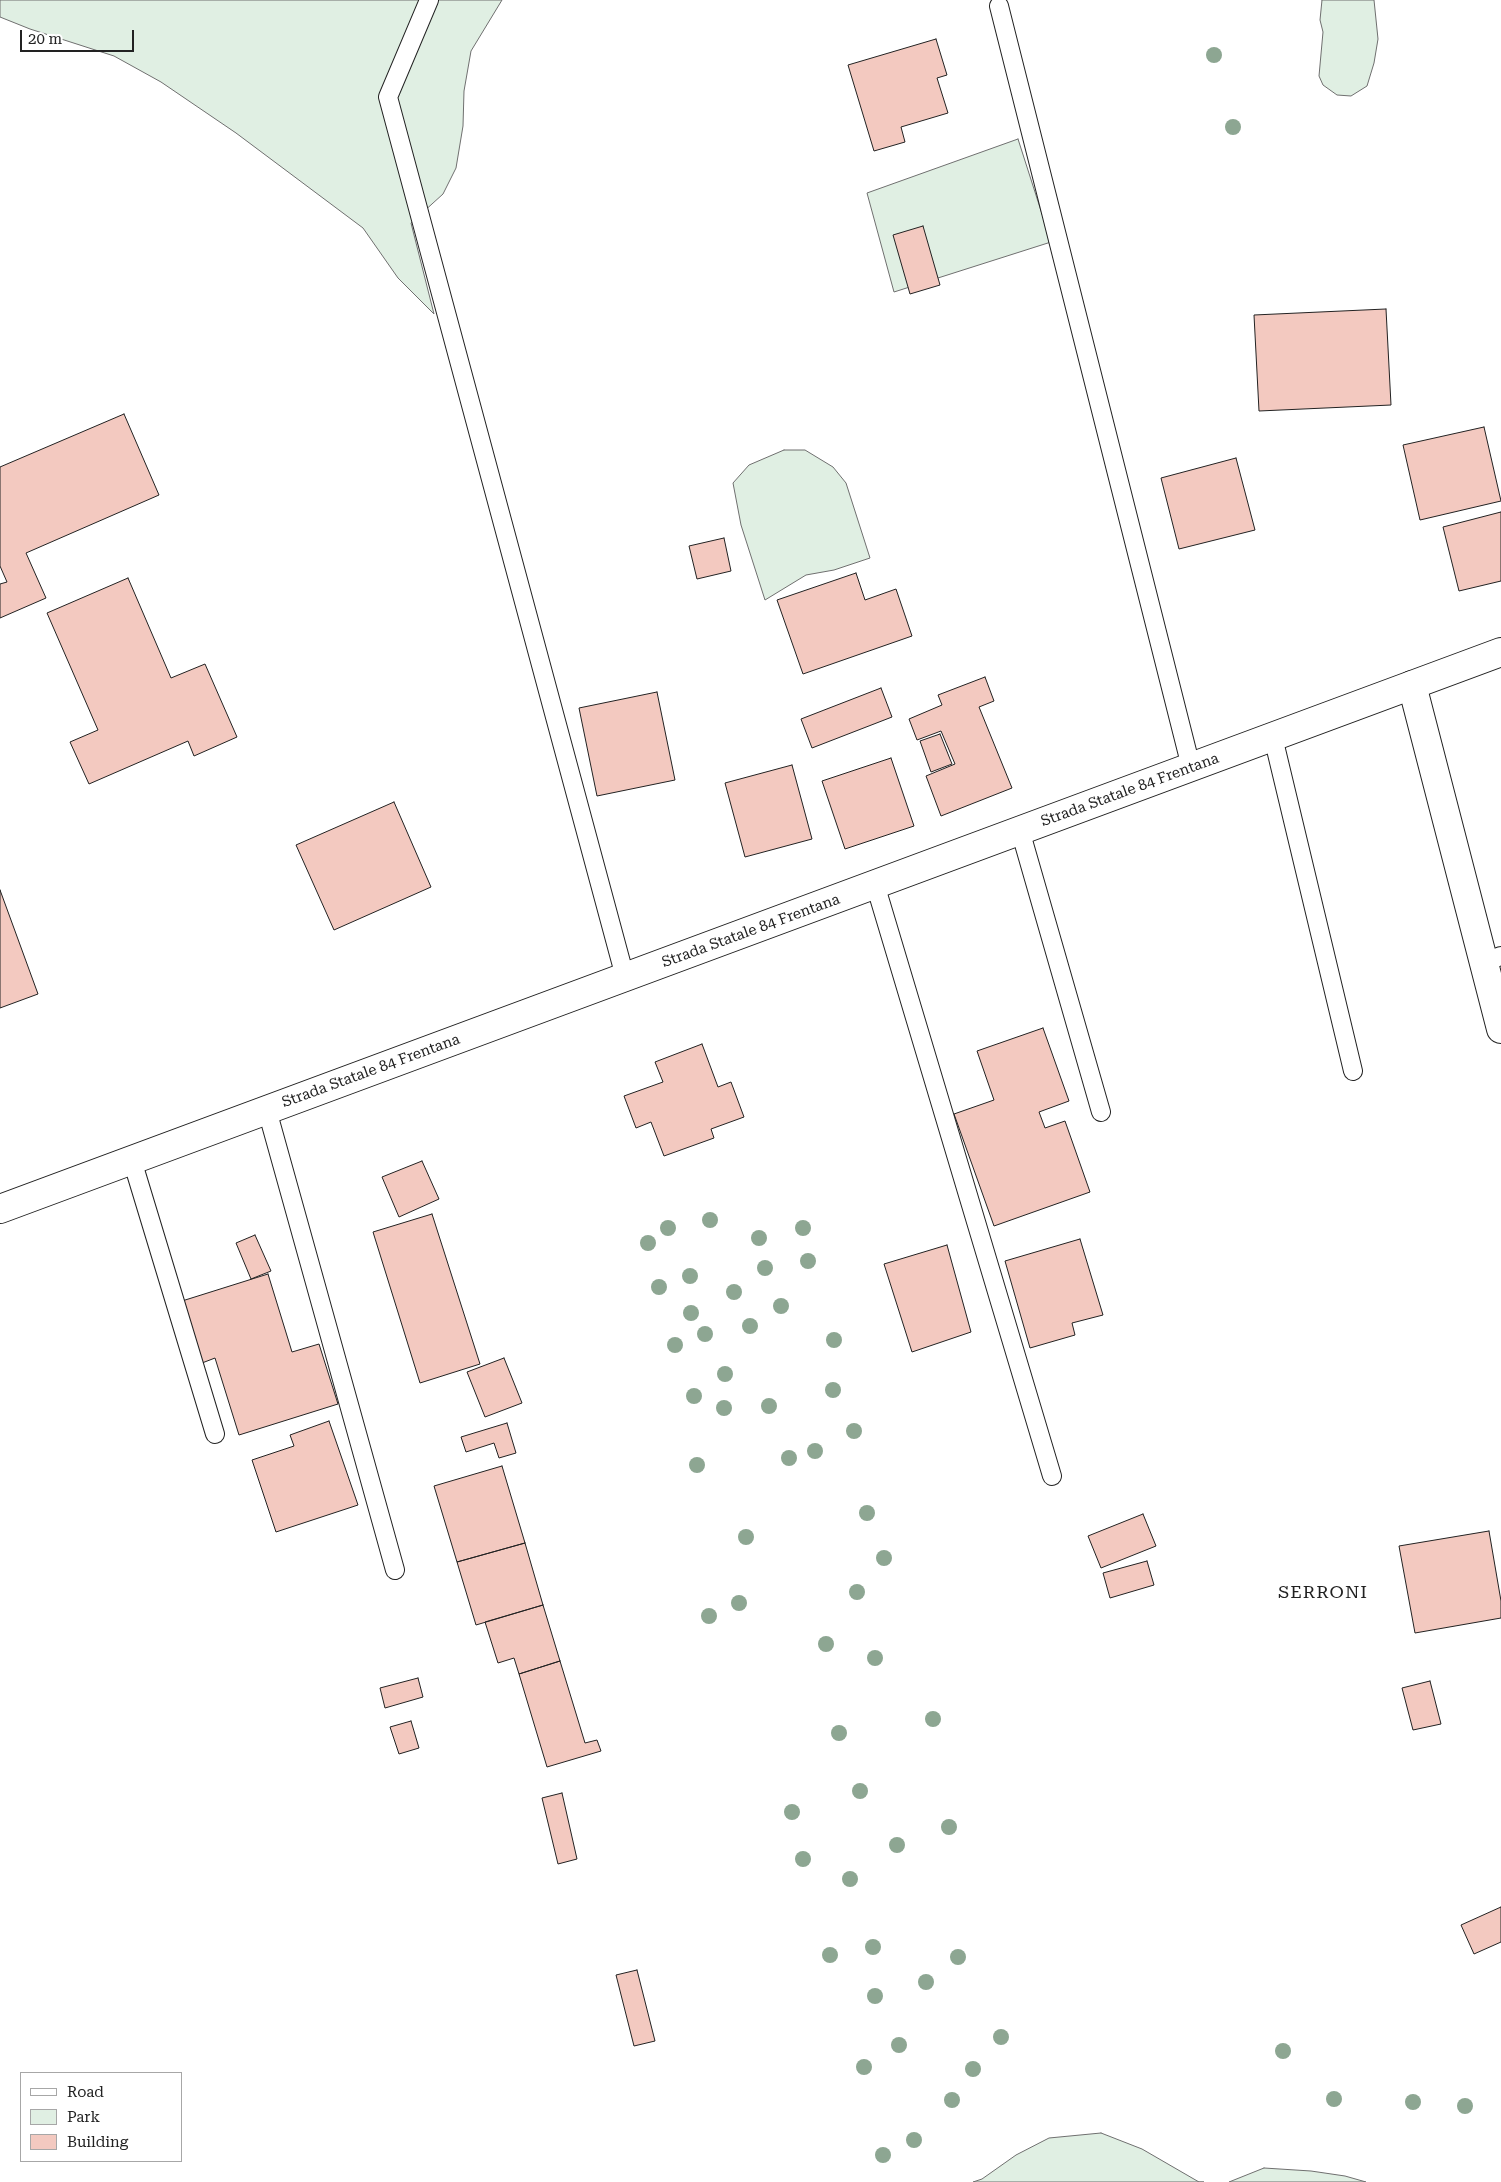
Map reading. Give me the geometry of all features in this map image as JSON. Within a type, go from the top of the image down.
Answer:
[{"type":"main road","name":"Strada Statale 84 Frentana","points":[[0,1209],[1501,652]]},
{"type":"main road","points":[[1412,685],[1492,959],[1501,1029]]},
{"type":"lane","points":[[429,0],[388,97],[625,977]]},
{"type":"lane","points":[[999,6],[1191,767]]},
{"type":"lane","points":[[1273,736],[1353,1071]]},
{"type":"lane","points":[[1020,830],[1101,1112]]},
{"type":"lane","points":[[875,884],[1052,1476]]},
{"type":"lane","points":[[267,1110],[395,1570]]},
{"type":"lane","points":[[132,1160],[215,1434]]},
{"type":"green space","points":[[0,0],[502,0],[471,51],[464,91],[463,126],[456,168],[443,194],[411,223],[434,314],[398,278],[363,228],[236,133],[161,82],[114,56],[30,29],[0,17]]},
{"type":"green space","points":[[1322,0],[1374,0],[1378,39],[1374,63],[1367,86],[1351,96],[1337,95],[1323,85],[1319,76],[1323,32],[1320,20]]},
{"type":"green space","points":[[1018,139],[1051,242],[894,292],[867,193]]},
{"type":"green space","points":[[784,450],[805,450],[833,467],[846,483],[870,558],[834,570],[806,575],[765,600],[741,525],[733,483],[749,465]]},
{"type":"green space","points":[[1101,2133],[1142,2149],[1199,2182],[973,2182],[982,2179],[1016,2155],[1049,2138]]},
{"type":"green space","points":[[1264,2168],[1311,2171],[1345,2176],[1366,2182],[1229,2182]]},
{"type":"building","points":[[936,39],[947,75],[937,78],[948,113],[901,127],[905,142],[874,151],[848,65]]},
{"type":"building","points":[[923,226],[940,285],[910,294],[893,235]]},
{"type":"building","points":[[1386,309],[1391,405],[1259,411],[1254,315]]},
{"type":"building","points":[[124,414],[159,495],[26,553],[46,598],[0,618],[0,584],[7,582],[0,566],[0,467]]},
{"type":"building","points":[[1484,427],[1501,501],[1420,520],[1403,445]]},
{"type":"building","points":[[1236,458],[1255,530],[1179,549],[1161,478]]},
{"type":"building","points":[[1501,512],[1501,581],[1459,591],[1443,527]]},
{"type":"building","points":[[724,538],[731,571],[697,579],[689,546]]},
{"type":"building","points":[[856,573],[865,600],[896,589],[912,636],[803,674],[777,600]]},
{"type":"building","points":[[128,578],[171,678],[205,664],[237,737],[194,756],[188,741],[89,784],[70,742],[98,730],[47,613]]},
{"type":"building","points":[[985,677],[994,701],[979,707],[1012,788],[941,816],[926,776],[955,764],[941,731],[917,740],[909,719],[942,705],[938,695]]},
{"type":"building","points":[[881,688],[892,717],[812,748],[801,719]]},
{"type":"building","points":[[657,692],[675,780],[597,796],[579,708]]},
{"type":"building","points":[[940,734],[952,764],[931,772],[920,741]]},
{"type":"building","points":[[891,758],[914,826],[845,849],[822,781]]},
{"type":"building","points":[[792,765],[812,839],[745,857],[725,783]]},
{"type":"building","points":[[394,802],[431,887],[334,930],[296,845]]},
{"type":"building","points":[[0,890],[38,994],[0,1008]]},
{"type":"building","points":[[1043,1028],[1069,1101],[1039,1112],[1045,1128],[1065,1121],[1090,1192],[994,1226],[954,1114],[994,1100],[977,1051]]},
{"type":"building","points":[[702,1044],[718,1087],[731,1082],[744,1117],[711,1129],[714,1138],[664,1156],[651,1122],[636,1128],[624,1096],[663,1082],[655,1062]]},
{"type":"building","points":[[422,1161],[439,1199],[399,1217],[382,1177]]},
{"type":"building","points":[[432,1214],[480,1364],[420,1383],[373,1232]]},
{"type":"building","points":[[255,1235],[271,1271],[251,1279],[236,1243]]},
{"type":"building","points":[[1080,1239],[1103,1315],[1072,1323],[1075,1335],[1030,1348],[1005,1261]]},
{"type":"building","points":[[947,1245],[971,1332],[912,1352],[884,1264]]},
{"type":"building","points":[[268,1274],[292,1352],[319,1344],[338,1404],[239,1435],[215,1358],[202,1363],[182,1301]]},
{"type":"building","points":[[504,1358],[522,1403],[485,1417],[467,1372]]},
{"type":"building","points":[[329,1421],[358,1505],[276,1532],[252,1460],[294,1446],[290,1435]]},
{"type":"building","points":[[507,1423],[516,1453],[499,1458],[494,1443],[466,1452],[461,1437]]},
{"type":"building","points":[[502,1466],[525,1543],[457,1562],[434,1486]]},
{"type":"building","points":[[1143,1514],[1156,1546],[1101,1568],[1088,1536]]},
{"type":"building","points":[[1489,1531],[1501,1601],[1501,1618],[1415,1633],[1399,1546]]},
{"type":"building","points":[[525,1543],[543,1605],[476,1625],[457,1562]]},
{"type":"building","points":[[1147,1561],[1154,1585],[1110,1598],[1103,1573]]},
{"type":"building","points":[[543,1605],[560,1661],[519,1674],[514,1658],[498,1663],[485,1622]]},
{"type":"building","points":[[560,1661],[585,1743],[597,1740],[601,1751],[547,1767],[519,1674]]},
{"type":"building","points":[[418,1678],[423,1697],[385,1708],[380,1688]]},
{"type":"building","points":[[1430,1681],[1441,1724],[1413,1730],[1402,1688]]},
{"type":"building","points":[[411,1721],[419,1748],[399,1754],[390,1727]]},
{"type":"building","points":[[562,1793],[577,1859],[558,1864],[542,1798]]},
{"type":"building","points":[[1501,1907],[1501,1942],[1474,1954],[1461,1925]]},
{"type":"building","points":[[637,1970],[655,2041],[634,2046],[616,1975]]},
{"type":"district","name":"SERRONI","points":[[1323,1593]]}]
